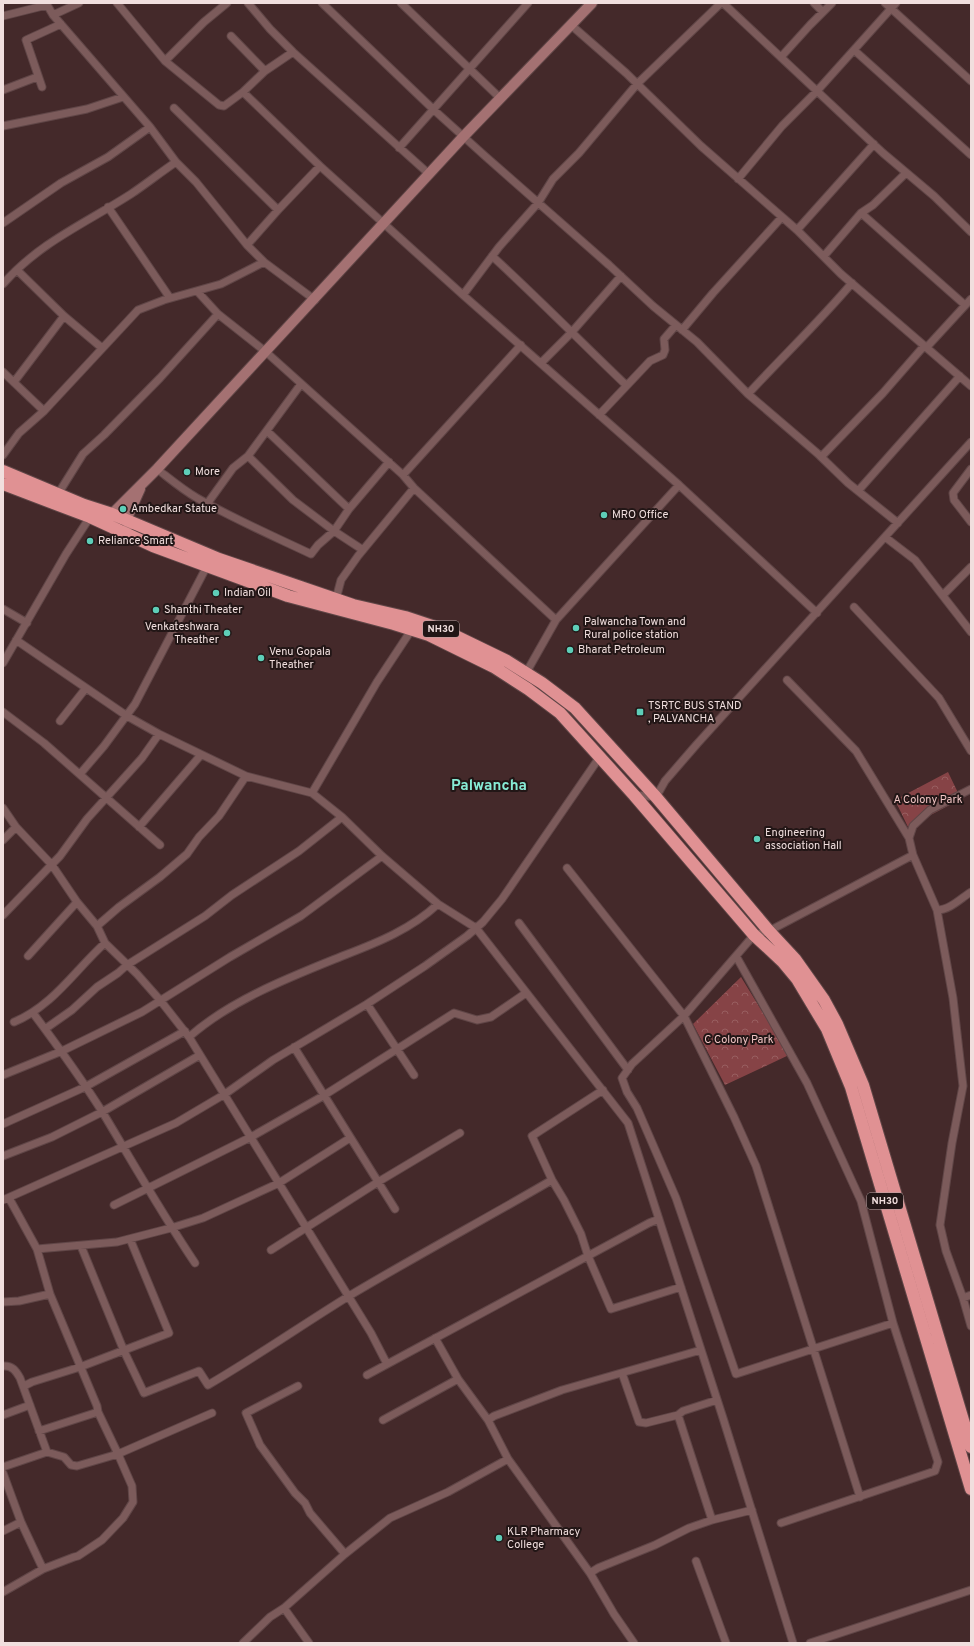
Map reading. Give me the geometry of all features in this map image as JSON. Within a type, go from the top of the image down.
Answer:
[{"type":"highway","name":"NH30","points":[[3,471],[84,505],[112,514],[219,560],[353,605],[405,617],[441,629],[507,661],[575,708],[656,797],[769,931],[795,959],[824,1000],[837,1024],[863,1084],[971,1447]]},
{"type":"highway","name":"NH30","points":[[3,484],[90,517],[134,538],[288,596],[412,629],[459,650],[504,673],[560,713],[634,795],[754,935],[782,961],[797,979],[827,1029],[851,1087],[971,1489]]},
{"type":"street","points":[[53,15],[79,3]]},
{"type":"street","points":[[117,3],[165,61],[219,105],[224,106],[243,92],[265,71],[293,52]]},
{"type":"street","points":[[165,61],[204,22],[226,3]]},
{"type":"street","points":[[248,3],[270,29],[293,52],[429,174]]},
{"type":"street","points":[[322,3],[463,137],[621,276],[652,306],[697,342],[748,394],[858,491],[898,523]]},
{"type":"street","points":[[401,3],[500,98]]},
{"type":"street","points":[[399,148],[528,3]]},
{"type":"street","points":[[462,295],[492,256],[538,203],[553,179],[579,153],[637,84],[722,3],[874,144],[934,196],[971,232]]},
{"type":"street","points":[[814,3],[823,12]]},
{"type":"street","points":[[781,57],[832,3]]},
{"type":"street","points":[[3,16],[46,4],[53,15],[150,127],[176,162],[196,182],[247,245],[264,262],[315,300]]},
{"type":"street","points":[[105,525],[112,514],[143,484],[315,300],[463,137],[571,25],[589,4]]},
{"type":"street","points":[[738,179],[782,126],[818,91],[891,5],[927,42],[971,81]]},
{"type":"street","points":[[42,88],[37,77],[26,40],[61,24]]},
{"type":"street","points":[[571,25],[637,84],[701,146],[797,230],[852,284],[971,386]]},
{"type":"street","points":[[231,36],[265,71]]},
{"type":"street","points":[[854,50],[971,155]]},
{"type":"street","points":[[3,90],[37,77]]},
{"type":"street","points":[[243,92],[320,166],[462,295],[521,345],[679,485],[817,613]]},
{"type":"street","points":[[3,126],[87,109],[123,97]]},
{"type":"street","points":[[174,108],[278,210]]},
{"type":"street","points":[[3,223],[62,183],[108,156],[150,127]]},
{"type":"street","points":[[797,230],[874,144]]},
{"type":"street","points":[[4,282],[39,250],[78,224],[130,194],[176,162]]},
{"type":"street","points":[[247,245],[320,166]]},
{"type":"street","points":[[824,256],[861,213],[873,205],[906,173]]},
{"type":"street","points":[[108,207],[170,298]]},
{"type":"street","points":[[861,213],[965,305]]},
{"type":"street","points":[[682,330],[713,293],[782,217]]},
{"type":"street","points":[[492,256],[542,302],[571,333],[626,386]]},
{"type":"street","points":[[3,455],[19,433],[44,411],[138,310],[170,298],[222,284],[264,262]]},
{"type":"street","points":[[17,270],[64,316],[102,348]]},
{"type":"street","points":[[541,363],[571,333],[621,276]]},
{"type":"street","points":[[748,394],[852,284]]},
{"type":"street","points":[[197,291],[218,314],[266,352],[389,462],[414,488],[556,620]]},
{"type":"street","points":[[821,457],[971,299]]},
{"type":"street","points":[[58,494],[83,454],[104,435],[160,378],[218,314]]},
{"type":"street","points":[[14,382],[64,316]]},
{"type":"street","points":[[599,415],[650,361],[663,355],[665,350],[664,339],[676,325]]},
{"type":"street","points":[[403,475],[521,345]]},
{"type":"street","points":[[3,372],[44,411]]},
{"type":"street","points":[[858,491],[960,376]]},
{"type":"street","points":[[207,504],[233,468],[248,456],[301,384]]},
{"type":"street","points":[[267,431],[349,509]]},
{"type":"street","points":[[634,795],[656,797],[665,781],[697,744],[971,442]]},
{"type":"street","points":[[248,456],[293,500],[334,531],[363,550]]},
{"type":"street","points":[[157,469],[207,504],[235,519],[311,554],[318,545],[334,531],[349,509],[389,462]]},
{"type":"street","points":[[971,469],[953,493],[954,500],[971,522]]},
{"type":"street","points":[[134,538],[126,520],[143,484]]},
{"type":"street","points":[[504,673],[526,673],[556,620],[679,485]]},
{"type":"street","points":[[336,599],[341,580],[363,550],[414,488]]},
{"type":"street","points":[[3,663],[5,654],[27,623],[66,554],[90,517]]},
{"type":"street","points":[[885,537],[915,560],[971,632]]},
{"type":"street","points":[[80,774],[127,716],[161,655],[163,648],[207,566]]},
{"type":"street","points":[[943,595],[971,567]]},
{"type":"street","points":[[854,607],[939,698],[971,751]]},
{"type":"street","points":[[3,609],[27,623]]},
{"type":"street","points":[[312,793],[377,682],[412,629]]},
{"type":"street","points":[[16,640],[127,716],[200,756],[246,776],[312,793],[342,817],[382,856],[438,904],[476,928],[628,1122],[793,1643]]},
{"type":"street","points":[[788,680],[856,751],[909,838],[913,855],[938,910],[953,998],[963,1086],[940,1221],[946,1251],[963,1298],[971,1326]]},
{"type":"street","points":[[60,721],[86,688]]},
{"type":"street","points":[[3,712],[44,743],[160,844]]},
{"type":"street","points":[[3,914],[52,865],[87,819],[142,758],[159,734]]},
{"type":"street","points":[[139,827],[200,756]]},
{"type":"street","points":[[3,1592],[43,1569],[74,1556],[78,1556],[102,1540],[123,1518],[133,1502],[132,1486],[98,1412],[97,1406],[50,1294],[37,1249],[6,1199],[176,1123],[225,1094],[294,1047],[367,1004],[425,966],[483,922],[502,899],[599,758]]},
{"type":"street","points":[[97,926],[119,907],[188,854],[199,837],[219,816],[246,776]]},
{"type":"street","points":[[909,838],[913,826],[930,810],[971,789]]},
{"type":"street","points":[[3,808],[16,827],[52,865],[77,902],[97,926],[105,943],[160,1000],[187,1034],[371,1333],[387,1364]]},
{"type":"street","points":[[45,1029],[72,1010],[97,987],[118,974],[127,965],[205,916],[232,895],[299,851],[342,817]]},
{"type":"street","points":[[3,840],[16,827]]},
{"type":"street","points":[[893,1323],[736,1374],[676,1198],[638,1108],[627,1092],[622,1078],[628,1070],[684,1016],[754,935],[769,931],[913,855]]},
{"type":"street","points":[[3,1076],[62,1051],[142,1012],[301,916],[382,856]]},
{"type":"street","points":[[567,868],[684,1016],[734,1117],[756,1166],[860,1497]]},
{"type":"street","points":[[938,910],[947,908],[971,892]]},
{"type":"street","points":[[28,956],[77,902]]},
{"type":"street","points":[[3,1124],[86,1087],[187,1034],[237,1004],[309,970],[374,944],[399,932],[425,916],[438,904]]},
{"type":"street","points":[[519,923],[628,1070]]},
{"type":"street","points":[[14,1022],[33,1013],[51,999],[105,943]]},
{"type":"street","points":[[736,956],[807,1083],[861,1200],[893,1323],[938,1462],[935,1471],[781,1523]]},
{"type":"street","points":[[114,1205],[251,1137],[323,1096],[454,1013],[477,1020],[491,1017],[526,993]]},
{"type":"street","points":[[367,1004],[396,1050],[414,1075]]},
{"type":"street","points":[[33,1013],[62,1051],[86,1087],[172,1228],[195,1262]]},
{"type":"street","points":[[294,1047],[323,1096],[395,1209]]},
{"type":"street","points":[[3,1156],[52,1137],[102,1112],[200,1055]]},
{"type":"street","points":[[963,1086],[971,1086]]},
{"type":"street","points":[[603,1090],[532,1136],[552,1180],[581,1234],[588,1256],[612,1309],[681,1287]]},
{"type":"street","points":[[270,1250],[306,1229],[378,1182],[460,1133]]},
{"type":"street","points":[[37,1249],[117,1242],[172,1228],[203,1218],[279,1183],[350,1138]]},
{"type":"street","points":[[81,1246],[124,1350],[144,1393],[199,1372],[208,1385],[348,1297],[552,1180]]},
{"type":"street","points":[[366,1375],[648,1223],[659,1219]]},
{"type":"street","points":[[24,1386],[32,1382],[80,1367],[169,1333],[130,1239]]},
{"type":"street","points":[[3,1302],[19,1301],[50,1294]]},
{"type":"street","points":[[963,1298],[971,1296]]},
{"type":"street","points":[[435,1338],[458,1379],[488,1420],[508,1459],[590,1573],[614,1614],[634,1643]]},
{"type":"street","points":[[488,1420],[494,1416],[562,1390],[701,1350]]},
{"type":"street","points":[[3,1366],[12,1367],[16,1370],[24,1386],[47,1452]]},
{"type":"street","points":[[622,1373],[639,1422],[646,1423],[678,1415],[683,1411],[717,1400]]},
{"type":"street","points":[[383,1420],[458,1379]]},
{"type":"street","points":[[298,1386],[246,1413],[260,1445],[295,1493],[305,1503],[310,1513],[345,1554]]},
{"type":"street","points":[[3,1415],[30,1405]]},
{"type":"street","points":[[39,1431],[98,1412]]},
{"type":"street","points":[[3,1467],[47,1452],[64,1457],[71,1464],[77,1466],[118,1454],[212,1413]]},
{"type":"street","points":[[678,1415],[712,1520]]},
{"type":"street","points":[[244,1643],[270,1617],[284,1608],[345,1554],[390,1518],[448,1492],[508,1459]]},
{"type":"street","points":[[3,1473],[21,1522],[43,1569]]},
{"type":"street","points":[[590,1573],[598,1568],[655,1545],[689,1528],[712,1520],[752,1510]]},
{"type":"street","points":[[3,1531],[21,1522]]},
{"type":"street","points":[[696,1561],[726,1643]]},
{"type":"street","points":[[810,1643],[971,1590]]},
{"type":"street","points":[[284,1608],[309,1643]]},
{"type":"green space","name":"A Colony Park","points":[[948,772],[961,799],[908,827],[895,800]]},
{"type":"green space","name":"C Colony Park","points":[[741,977],[789,1055],[725,1085],[693,1024]]},
{"type":"place","name":"More","points":[[187,472]]},
{"type":"place","name":"Ambedkar Statue","points":[[123,509]]},
{"type":"place","name":"MRO Office","points":[[604,515]]},
{"type":"place","name":"Reliance Smart","points":[[90,541]]},
{"type":"place","name":"Indian Oil","points":[[216,593]]},
{"type":"place","name":"Shanthi Theater","points":[[156,610]]},
{"type":"place","name":"Palwancha Town and Rural police station","points":[[576,628]]},
{"type":"place","name":"Venkateshwara Theather","points":[[227,633]]},
{"type":"place","name":"Bharat Petroleum","points":[[570,650]]},
{"type":"place","name":"Venu Gopala Theather","points":[[261,658]]},
{"type":"place","name":"TSRTC BUS STAND , PALVANCHA","points":[[640,712]]},
{"type":"place","name":"Engineering association Hall","points":[[757,839]]},
{"type":"place","name":"KLR Pharmacy College","points":[[499,1538]]},
{"type":"district","name":"Palwancha","points":[[489,786]]}]
